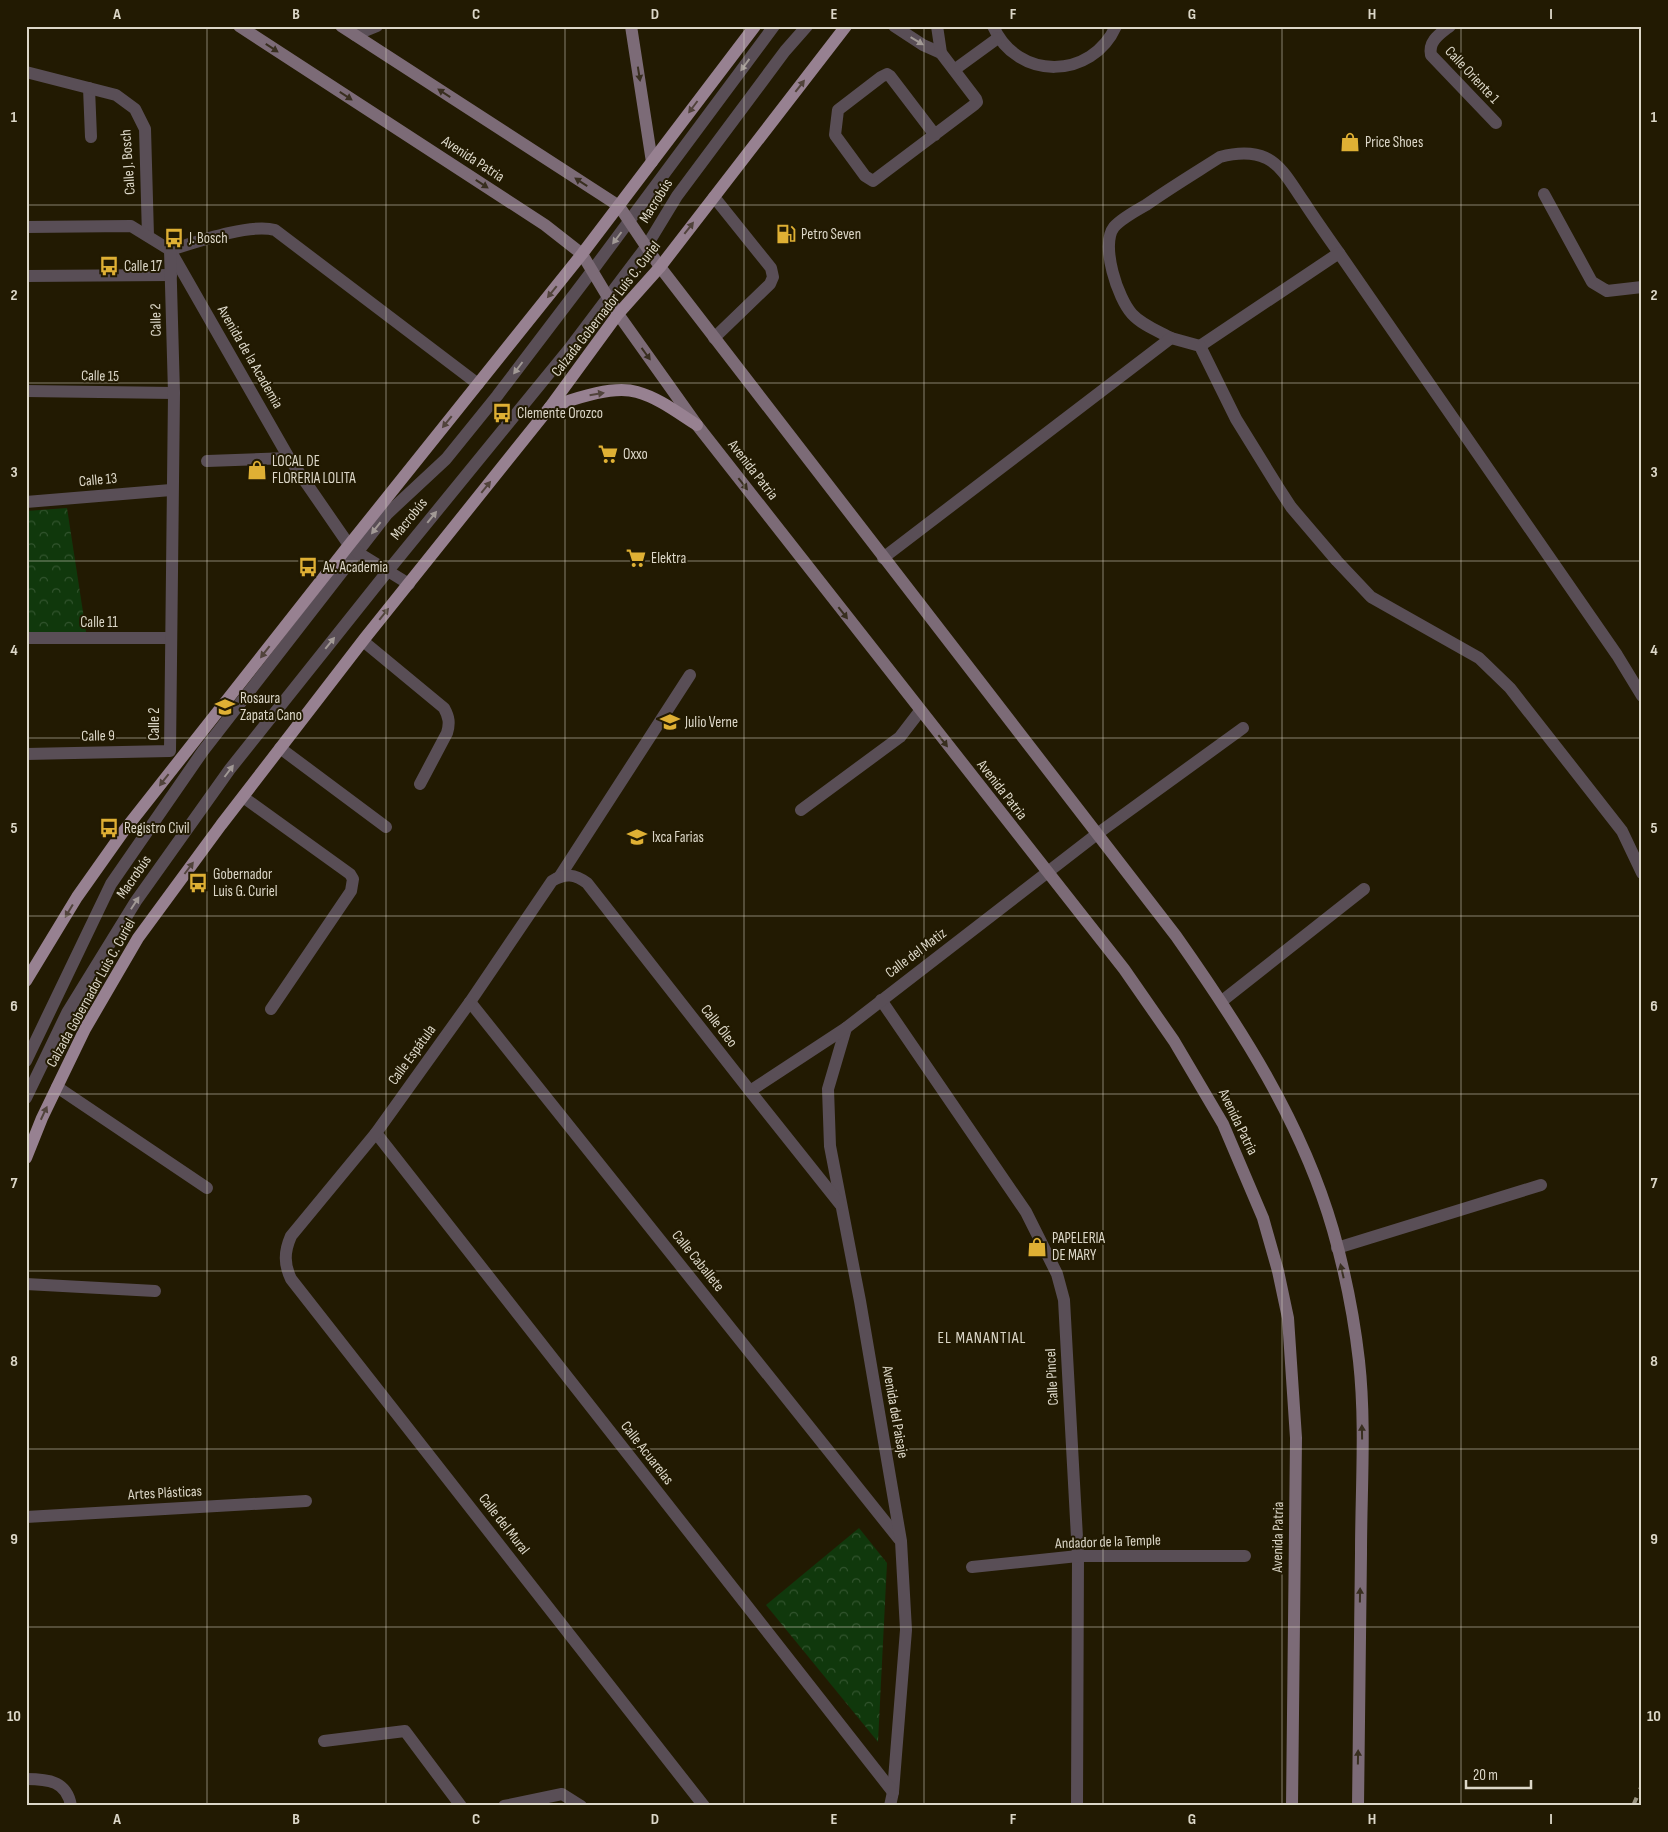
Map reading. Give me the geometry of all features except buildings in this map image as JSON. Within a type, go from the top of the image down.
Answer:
[{"type":"main road","points":[[26,981],[76,897],[123,832],[353,548],[478,384],[619,206],[754,26]]},
{"type":"main road","name":"Calzada Gobernador Luis C. Curiel","points":[[26,1158],[42,1118],[85,1029],[138,938],[280,748],[550,407],[618,314],[660,267],[846,26]]},
{"type":"main road","points":[[550,407],[584,396],[610,391],[635,391],[660,402],[697,425]]},
{"type":"street","name":"Avenida Patria","points":[[239,26],[537,220],[582,254],[618,314],[697,425],[1124,969],[1196,1077],[1223,1124],[1262,1218],[1278,1271],[1288,1318],[1296,1438],[1292,1806]]},
{"type":"street","points":[[341,26],[619,206],[660,267],[714,338],[1176,936],[1222,1001],[1272,1085],[1299,1142],[1329,1221],[1347,1292],[1359,1361],[1362,1429],[1358,1806]]},
{"type":"street","points":[[355,35],[377,26]]},
{"type":"street","points":[[632,26],[652,162]]},
{"type":"street","name":"Macrobús","points":[[26,1061],[111,884],[203,751],[353,548],[446,459],[630,221],[774,26]]},
{"type":"street","name":"Macrobús","points":[[26,1098],[67,1014],[136,901],[230,769],[387,572],[569,349],[646,247],[677,196],[785,52],[808,26]]},
{"type":"street","points":[[894,26],[923,45],[941,53],[977,102],[934,135],[874,181],[870,181],[865,176],[835,135],[837,113],[843,106],[887,74],[934,135]]},
{"type":"street","points":[[937,26],[941,53]]},
{"type":"street","points":[[954,70],[996,32],[1013,54],[1032,64],[1054,68],[1076,64],[1095,54],[1110,39],[1116,26]]},
{"type":"street","name":"Calle Oriente 1","points":[[1450,26],[1431,44],[1429,48],[1431,55],[1496,123]]},
{"type":"street","name":"Calle J. Bosch","points":[[26,72],[116,95],[135,109],[145,129],[148,236]]},
{"type":"street","points":[[89,88],[91,137]]},
{"type":"street","points":[[1642,696],[1616,655],[1289,179],[1278,167],[1266,158],[1254,154],[1236,153],[1220,157],[1114,227],[1111,235],[1111,269],[1122,299],[1132,314],[1145,325],[1171,338],[1200,346],[1236,419],[1278,487],[1291,506],[1337,562],[1371,597],[1479,658],[1510,688],[1622,831],[1642,873]]},
{"type":"street","points":[[1544,194],[1592,282],[1607,291],[1642,287]]},
{"type":"street","points":[[714,197],[771,268],[773,277],[770,284],[714,338]]},
{"type":"street","name":"Avenida de la Academia","points":[[26,227],[131,226],[170,250],[289,458],[353,548],[408,584]]},
{"type":"street","points":[[170,250],[201,240],[254,229],[265,227],[275,230],[478,384]]},
{"type":"street","name":"Calle 2","points":[[170,250],[174,393],[170,751]]},
{"type":"street","points":[[1200,346],[1339,253]]},
{"type":"street","points":[[26,276],[171,275]]},
{"type":"street","points":[[883,558],[1171,338]]},
{"type":"street","name":"Calle 15","points":[[26,391],[174,393]]},
{"type":"street","points":[[207,460],[289,458]]},
{"type":"street","name":"Calle 13","points":[[26,502],[172,490]]},
{"type":"street","name":"Calle 11","points":[[26,638],[171,638]]},
{"type":"street","points":[[364,640],[444,708],[447,714],[449,720],[446,733],[420,784]]},
{"type":"street","name":"Calle Espátula","points":[[285,1258],[286,1247],[291,1236],[376,1133],[470,1002],[552,881],[564,876],[690,674]]},
{"type":"street","points":[[801,810],[900,737],[920,711]]},
{"type":"street","name":"Calle del Matiz","points":[[750,1091],[846,1028],[1097,834],[1243,728]]},
{"type":"street","points":[[280,748],[386,827]]},
{"type":"street","name":"Calle 9","points":[[26,754],[170,751]]},
{"type":"street","points":[[242,797],[350,874],[353,879],[351,891],[271,1009]]},
{"type":"street","name":"Calle Óleo","points":[[564,876],[578,876],[587,883],[840,1204]]},
{"type":"street","points":[[1222,1001],[1364,889]]},
{"type":"street","name":"Calle Pincel","points":[[881,1000],[1026,1212],[1057,1274],[1064,1300],[1078,1556],[1077,1806]]},
{"type":"street","name":"Calle Caballete","points":[[470,1002],[901,1541]]},
{"type":"street","name":"Avenida del Paisaje","points":[[846,1028],[828,1089],[830,1146],[860,1301],[901,1541],[906,1630],[893,1792],[890,1806]]},
{"type":"street","points":[[57,1087],[207,1188]]},
{"type":"street","name":"Calle Acuarelas","points":[[376,1133],[893,1792]]},
{"type":"street","points":[[1337,1248],[1541,1185]]},
{"type":"street","name":"Calle del Mural","points":[[285,1258],[291,1279],[704,1806]]},
{"type":"street","points":[[26,1284],[155,1291]]},
{"type":"street","name":"Artes Plásticas","points":[[26,1517],[306,1501]]},
{"type":"street","name":"Andador de la Temple","points":[[972,1568],[1078,1556],[1245,1556]]},
{"type":"street","points":[[324,1741],[405,1731],[461,1806]]},
{"type":"street","points":[[26,1780],[52,1781],[64,1788],[70,1798],[71,1806]]},
{"type":"street","points":[[504,1806],[562,1794],[582,1806]]},
{"type":"green space","points":[[67,508],[87,638],[26,638],[26,511]]},
{"type":"green space","points":[[859,1528],[887,1563],[878,1742],[766,1605]]},
{"type":"railway","points":[[1633,1806],[1642,1785]]},
{"type":"place","name":"Price Shoes","points":[[1350,142]]},
{"type":"place","name":"Petro Seven","points":[[786,234]]},
{"type":"place","name":"J. Bosch","points":[[174,238]]},
{"type":"place","name":"Calle 17","points":[[109,266]]},
{"type":"place","name":"Clemente Orozco","points":[[502,413]]},
{"type":"place","name":"Oxxo","points":[[608,454]]},
{"type":"place","name":"LOCAL DE FLORERIA LOLITA","points":[[257,470]]},
{"type":"place","name":"Elektra","points":[[636,558]]},
{"type":"place","name":"Av. Academia","points":[[308,567]]},
{"type":"place","name":"Rosaura Zapata Cano","points":[[225,707]]},
{"type":"place","name":"Julio Verne","points":[[670,722]]},
{"type":"place","name":"Registro Civil","points":[[109,828]]},
{"type":"place","name":"Ixca Farias","points":[[637,837]]},
{"type":"place","name":"Gobernador Luis G. Curiel","points":[[198,883]]},
{"type":"place","name":"PAPELERIA DE MARY","points":[[1037,1247]]},
{"type":"district","name":"EL MANANTIAL","points":[[982,1338]]}]
